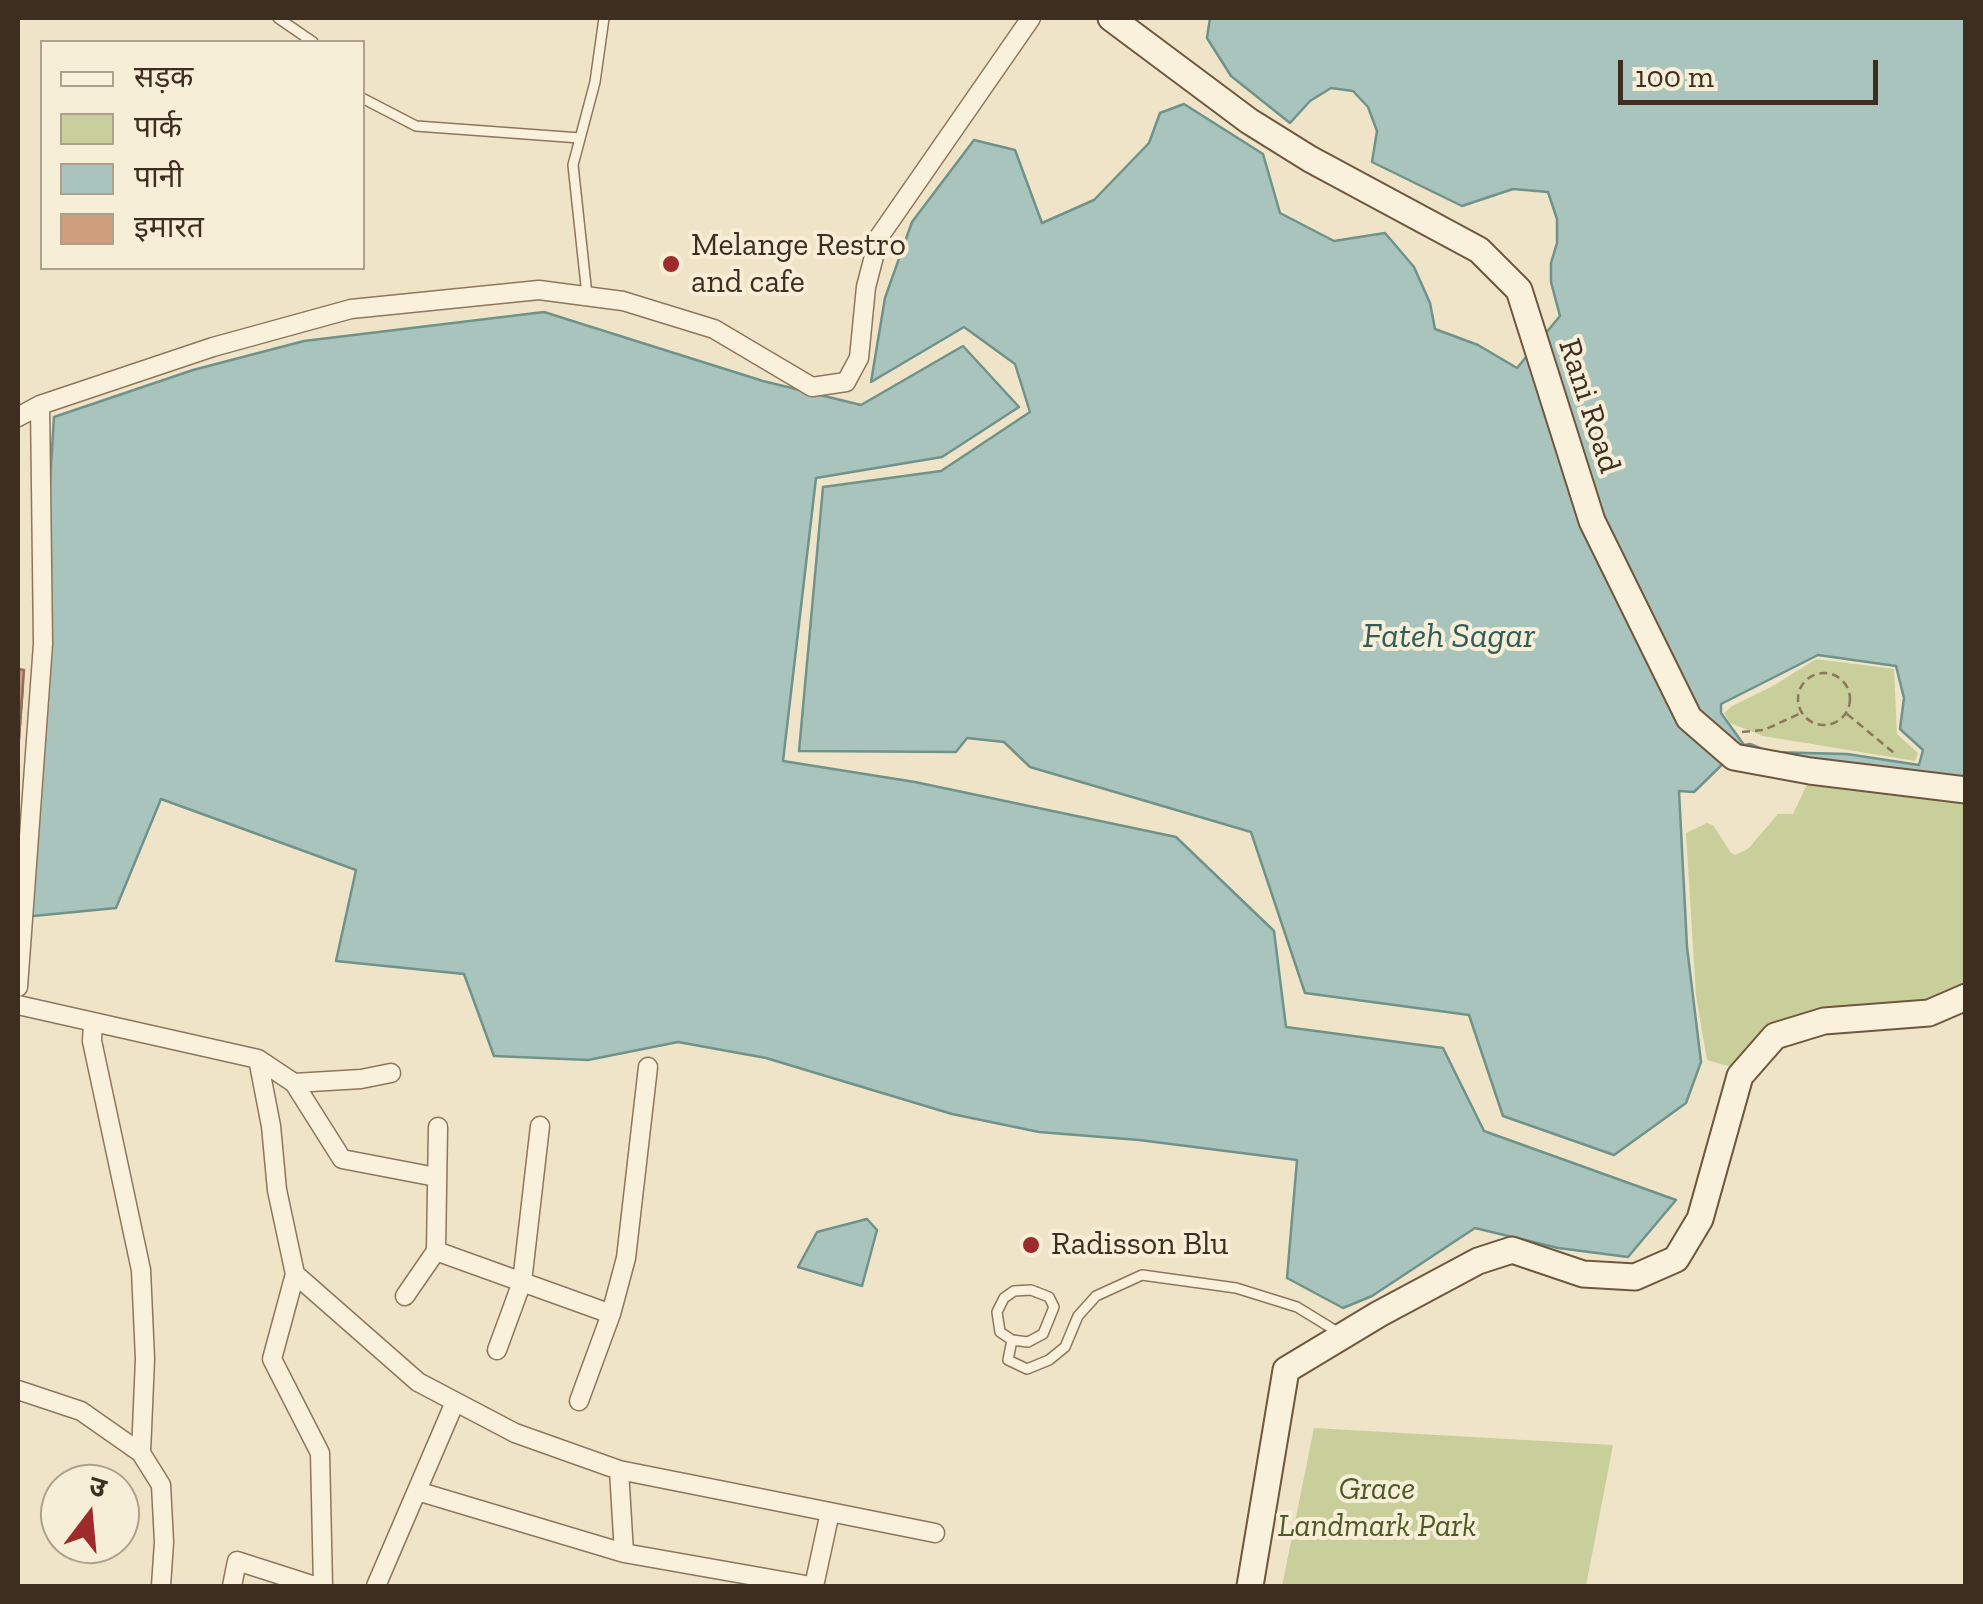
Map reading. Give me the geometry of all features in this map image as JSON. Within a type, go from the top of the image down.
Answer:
[{"type":"street","points":[[18,417],[40,405],[212,347],[352,309],[539,290],[622,302],[714,329],[812,388],[846,382],[859,358],[866,287],[879,237],[1032,18]]},
{"type":"street","name":"Rani Road","points":[[1112,18],[1249,120],[1310,160],[1479,250],[1519,290],[1592,521],[1688,718],[1734,757],[1810,771],[1966,790]]},
{"type":"street","points":[[18,987],[43,644],[40,405]]},
{"type":"street","points":[[1250,1586],[1286,1370],[1478,1261],[1512,1250],[1584,1274],[1636,1277],[1676,1260],[1700,1220],[1740,1076],[1775,1036],[1824,1021],[1929,1013],[1966,997]]},
{"type":"street","points":[[18,1005],[258,1059],[294,1083],[342,1159],[436,1177]]},
{"type":"street","points":[[93,1023],[92,1041],[141,1270],[145,1359],[141,1452]]},
{"type":"street","points":[[258,1059],[294,1274],[272,1359],[320,1453],[323,1586]]},
{"type":"street","points":[[579,1401],[612,1314],[626,1258],[648,1067]]},
{"type":"street","points":[[294,1083],[391,1073]]},
{"type":"street","points":[[497,1350],[522,1282],[540,1126]]},
{"type":"street","points":[[405,1296],[436,1251],[438,1127]]},
{"type":"street","points":[[436,1251],[612,1314]]},
{"type":"street","points":[[294,1274],[418,1382],[515,1432],[619,1470],[936,1533]]},
{"type":"street","points":[[18,1390],[82,1411],[141,1452],[161,1485],[161,1586]]},
{"type":"street","points":[[376,1586],[455,1402]]},
{"type":"street","points":[[619,1470],[624,1553]]},
{"type":"street","points":[[416,1491],[624,1553],[813,1586],[830,1512]]},
{"type":"street","points":[[232,1586],[237,1561],[314,1586]]},
{"type":"lane","points":[[278,18],[310,40]]},
{"type":"lane","points":[[587,296],[573,165],[596,82],[604,18]]},
{"type":"lane","points":[[365,100],[416,126],[580,138]]},
{"type":"lane","points":[[1012,1340],[1008,1360],[1027,1369],[1049,1360],[1065,1347],[1078,1316],[1096,1296],[1142,1274],[1236,1288],[1297,1307],[1344,1336]]},
{"type":"lane","points":[[1031,1290],[1049,1296],[1054,1307],[1043,1334],[1028,1342],[1012,1340],[1000,1332],[997,1312],[1004,1298],[1014,1291],[1031,1290]]},
{"type":"path","points":[[1820,674],[1836,677],[1848,689],[1846,713],[1840,720],[1815,724],[1802,712],[1798,696],[1806,681],[1820,674]]},
{"type":"path","points":[[1742,732],[1764,730],[1802,712]]},
{"type":"path","points":[[1846,713],[1894,753]]},
{"type":"green space","points":[[1816,659],[1894,669],[1897,734],[1918,753],[1915,761],[1763,736],[1730,723],[1724,713],[1732,706]]},
{"type":"green space","points":[[1811,776],[1965,799],[1965,988],[1927,1006],[1832,1012],[1738,1069],[1707,1060],[1696,996],[1686,833],[1707,823],[1713,825],[1735,855],[1748,849],[1778,814],[1793,814]]},
{"type":"green space","name":"Grace Landmark Park","points":[[1314,1428],[1613,1445],[1586,1586],[1282,1586]]},
{"type":"water","name":"Fateh Sagar","points":[[1210,18],[1965,18],[1965,780],[1738,749],[1694,792],[1679,791],[1687,947],[1701,1062],[1686,1103],[1614,1155],[1503,1116],[1469,1015],[1305,993],[1251,832],[1030,767],[1004,742],[967,738],[956,752],[799,751],[823,487],[941,471],[1030,412],[1015,364],[964,327],[871,382],[885,298],[912,222],[974,140],[1015,150],[1042,223],[1094,200],[1149,143],[1160,113],[1184,104],[1263,154],[1280,213],[1334,241],[1385,233],[1414,267],[1430,303],[1435,329],[1478,345],[1517,368],[1560,316],[1551,282],[1557,219],[1548,192],[1513,189],[1462,206],[1372,162],[1377,131],[1368,107],[1353,91],[1331,88],[1310,101],[1290,123],[1231,76],[1207,38]],"holes":[[[1818,655],[1896,666],[1904,698],[1900,729],[1923,750],[1919,765],[1847,754],[1769,752],[1744,745],[1721,713],[1721,704]]]},
{"type":"water","points":[[544,312],[763,381],[861,405],[963,346],[1019,407],[942,457],[816,478],[783,761],[915,782],[1176,837],[1274,931],[1286,1027],[1443,1048],[1484,1131],[1676,1200],[1628,1257],[1558,1248],[1475,1228],[1372,1296],[1343,1308],[1287,1278],[1297,1160],[1039,1132],[952,1114],[766,1058],[678,1042],[588,1060],[494,1056],[464,974],[336,961],[356,870],[161,799],[116,908],[23,917],[54,417],[193,370],[304,341]]},
{"type":"water","points":[[867,1219],[877,1230],[862,1286],[798,1267],[817,1232]]},
{"type":"building","points":[[18,669],[24,670],[18,751]]},
{"type":"place","name":"Melange Restro and cafe","points":[[671,264]]},
{"type":"place","name":"Radisson Blu","points":[[1031,1245]]}]
